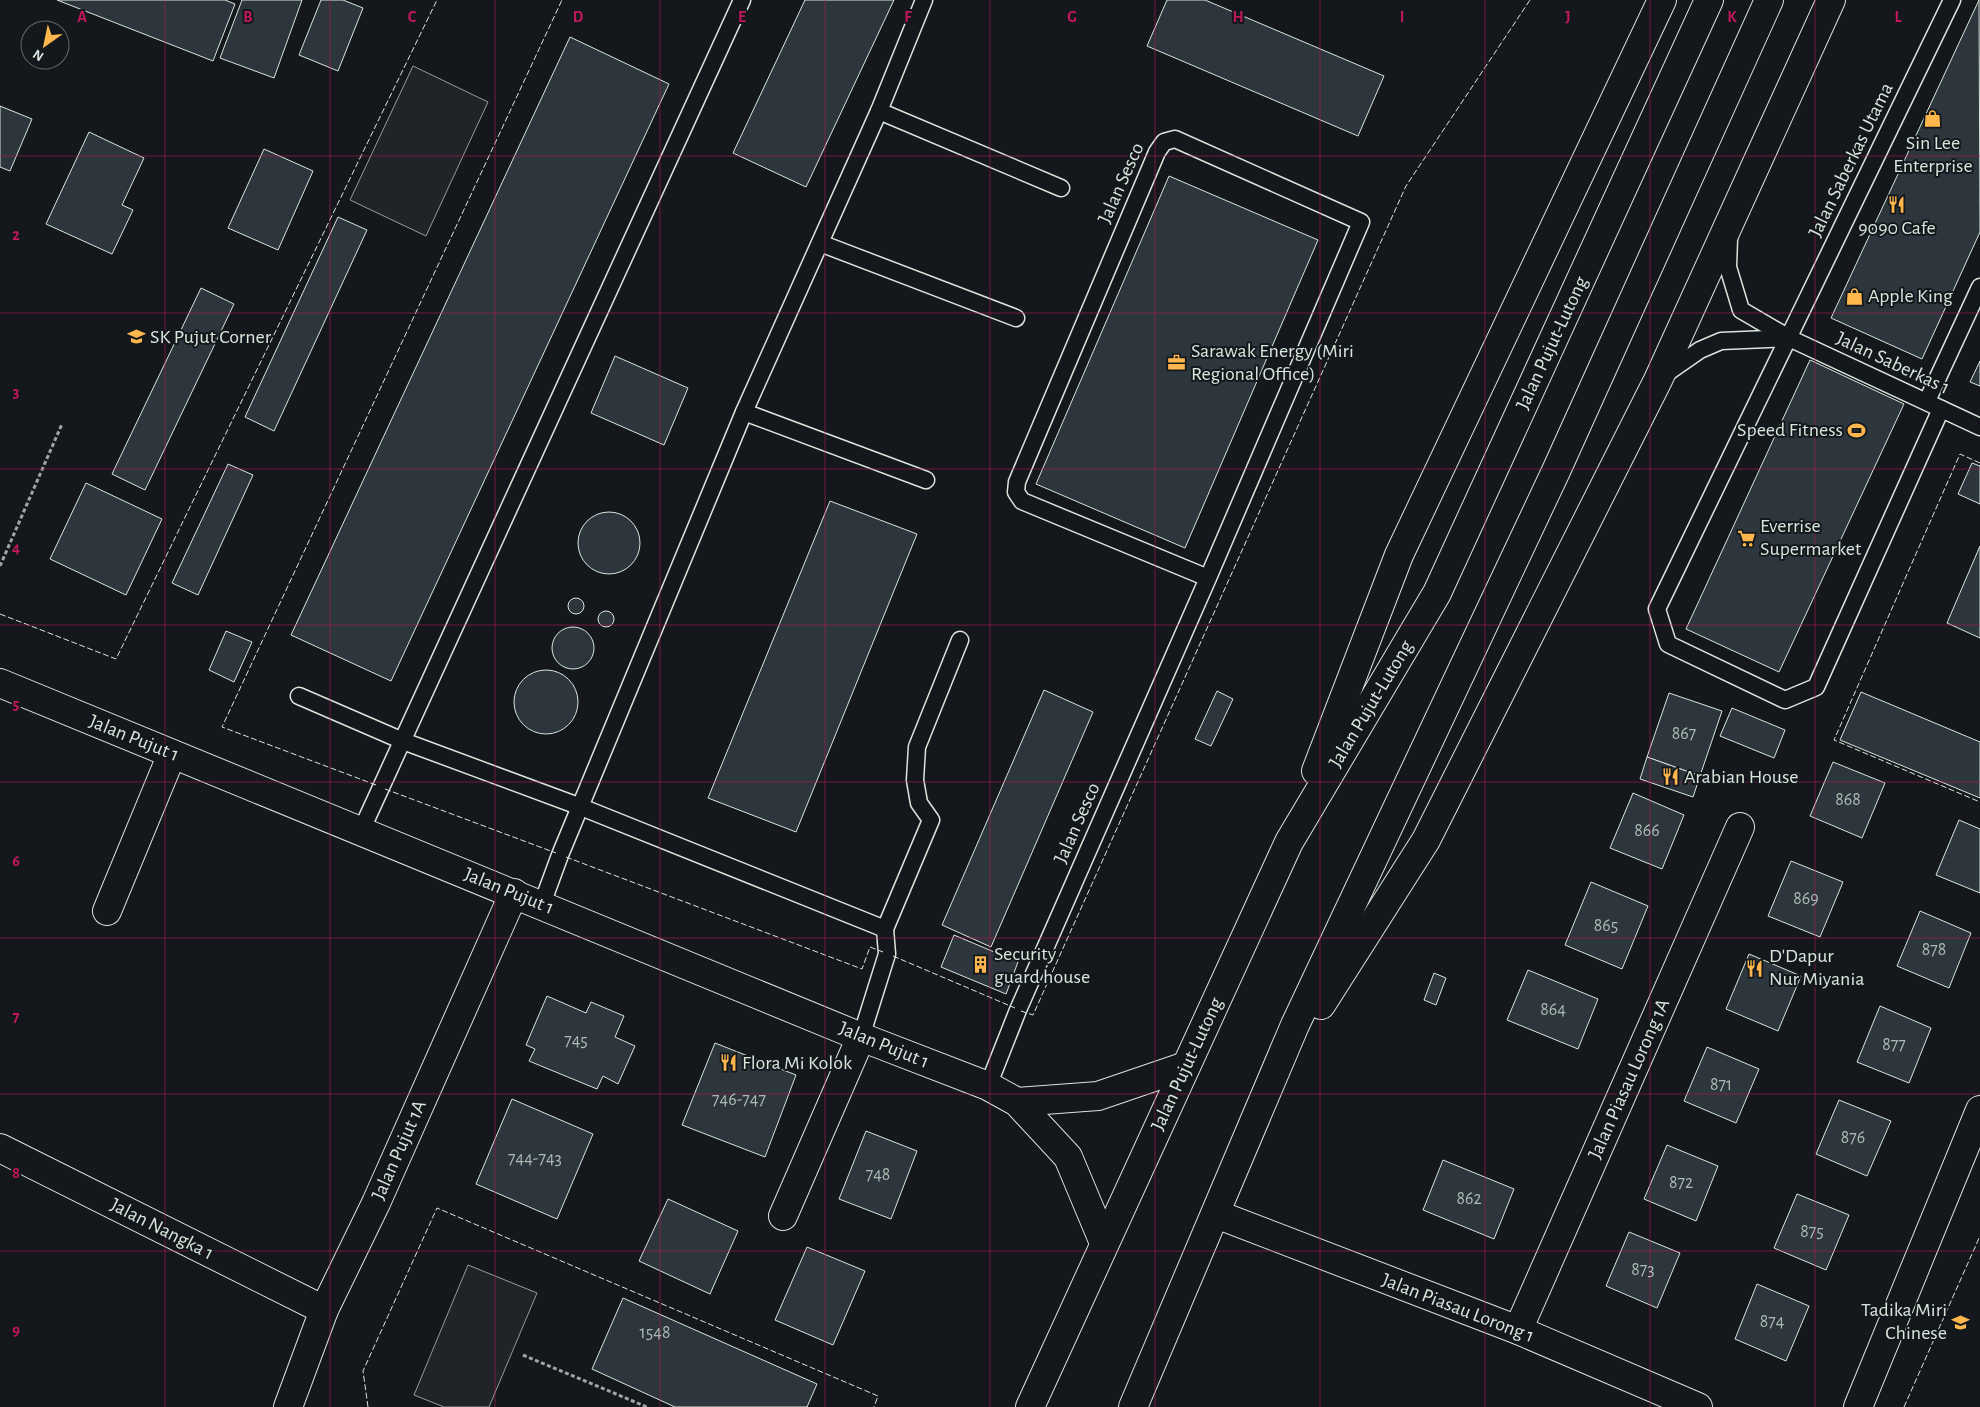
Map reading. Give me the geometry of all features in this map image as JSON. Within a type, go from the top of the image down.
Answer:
[{"type":"main road","points":[[1289,842],[1399,555],[1662,0]]},
{"type":"main road","name":"Jalan Pujut-Lutong","points":[[1030,1407],[1289,842],[1437,593],[1709,0]]},
{"type":"main road","points":[[1133,1407],[1295,1025],[1552,480],[1769,0]]},
{"type":"main road","points":[[1271,1084],[1426,840],[1658,380],[1831,0]]},
{"type":"main road","name":"Jalan Pujut 1","points":[[0,684],[542,904],[861,1037],[988,1086],[1017,1102],[1068,1157],[1104,1243]]},
{"type":"main road","points":[[107,912],[172,754]]},
{"type":"main road","name":"Jalan Piasau Lorong 1A","points":[[1518,1330],[1740,827]]},
{"type":"main road","name":"Jalan Pujut 1A","points":[[288,1407],[324,1310],[376,1203],[514,893]]},
{"type":"main road","points":[[783,1216],[861,1037]]},
{"type":"main road","points":[[1017,1102],[1098,1096],[1186,1066]]},
{"type":"main road","points":[[1858,1407],[1980,1110]]},
{"type":"main road","name":"Jalan Nangka 1","points":[[0,1148],[324,1310]]},
{"type":"main road","name":"Jalan Piasau Lorong 1","points":[[1216,1214],[1518,1330],[1698,1407]]},
{"type":"lane","points":[[361,831],[742,0]]},
{"type":"lane","points":[[542,904],[744,412],[879,111],[924,0]]},
{"type":"lane","name":"Jalan Saberkas Utama","points":[[1952,0],[1656,609],[1668,644],[1786,700],[1816,687],[1934,405],[1980,287]]},
{"type":"lane","points":[[879,111],[1061,188]]},
{"type":"lane","name":"Jalan Sesco","points":[[988,1086],[1018,1010],[1208,578],[1361,222],[1175,139],[1164,142],[1157,152],[1017,482],[1016,492],[1022,501],[1208,578]]},
{"type":"lane","points":[[1730,224],[1728,267],[1741,310],[1789,338]]},
{"type":"lane","points":[[820,243],[1016,318]]},
{"type":"lane","points":[[1658,380],[1700,350],[1721,341],[1789,338]]},
{"type":"lane","name":"Jalan Saberkas 1","points":[[1789,338],[1980,427]]},
{"type":"lane","points":[[744,412],[926,480]]},
{"type":"lane","points":[[861,1037],[887,954],[885,929],[931,820],[919,803],[914,780],[916,747],[960,640]]},
{"type":"lane","points":[[299,696],[403,741],[581,807],[885,929]]},
{"type":"path","points":[[0,566],[62,424]]},
{"type":"path","points":[[523,1355],[647,1407]]},
{"type":"shaded area","points":[[413,66],[488,102],[426,236],[350,200]]},
{"type":"shaded area","points":[[468,1265],[537,1293],[489,1407],[444,1407],[414,1395]]},
{"type":"building","points":[[57,0],[225,0],[235,4],[213,61]]},
{"type":"building","points":[[242,0],[302,0],[274,78],[220,58]]},
{"type":"building","points":[[321,0],[343,0],[363,8],[338,71],[299,55]]},
{"type":"building","points":[[805,0],[894,0],[806,187],[733,153]]},
{"type":"building","points":[[1167,0],[1205,0],[1384,76],[1358,136],[1147,46]]},
{"type":"building","points":[[1979,0],[1980,232],[1922,359],[1831,318]]},
{"type":"building","points":[[570,37],[669,84],[391,681],[291,635]]},
{"type":"building","points":[[0,106],[32,119],[10,171],[0,167]]},
{"type":"building","points":[[89,132],[144,158],[122,205],[133,210],[112,254],[46,224]]},
{"type":"building","points":[[264,149],[313,171],[278,250],[228,228]]},
{"type":"building","name":"Sarawak Energy (Miri Regional Office)","points":[[1169,176],[1318,240],[1185,548],[1036,484]]},
{"type":"building","points":[[338,217],[367,230],[274,431],[245,417]]},
{"type":"building","points":[[201,288],[234,304],[145,490],[112,474]]},
{"type":"building","points":[[615,356],[688,388],[664,445],[591,413]]},
{"type":"building","points":[[1810,360],[1904,404],[1779,672],[1686,629]]},
{"type":"building","points":[[1980,361],[1980,386],[1970,382]]},
{"type":"building","points":[[1972,463],[1980,466],[1980,504],[1958,494]]},
{"type":"building","points":[[228,464],[253,475],[198,595],[172,583]]},
{"type":"building","points":[[86,483],[162,519],[126,595],[50,559]]},
{"type":"building","points":[[830,501],[917,534],[796,832],[708,798]]},
{"type":"building","points":[[603,512],[615,512],[631,521],[638,531],[640,543],[638,555],[631,565],[615,574],[603,574],[592,569],[583,560],[578,549],[578,537],[583,526],[592,517]]},
{"type":"building","points":[[1980,546],[1980,638],[1947,623]]},
{"type":"building","points":[[573,598],[579,598],[584,603],[582,612],[573,614],[568,609],[568,603]]},
{"type":"building","points":[[603,611],[609,611],[614,616],[612,625],[603,627],[598,622],[598,616]]},
{"type":"building","points":[[573,627],[588,633],[594,648],[588,663],[573,669],[558,663],[552,648],[558,633]]},
{"type":"building","points":[[226,631],[252,642],[234,682],[209,670]]},
{"type":"building","points":[[540,670],[552,670],[569,679],[576,690],[578,702],[576,714],[569,725],[552,734],[540,734],[528,729],[519,720],[514,708],[514,696],[519,684],[528,675]]},
{"type":"building","points":[[1044,690],[1093,712],[991,947],[942,925]]},
{"type":"building","points":[[1217,691],[1233,699],[1211,746],[1195,739]]},
{"type":"building","points":[[1861,692],[1980,742],[1980,798],[1840,740]]},
{"type":"building","points":[[1669,693],[1722,711],[1700,776],[1647,757]]},
{"type":"building","points":[[1732,708],[1785,730],[1774,758],[1720,736]]},
{"type":"building","name":"Arabian House","points":[[1647,757],[1700,776],[1693,797],[1640,779]]},
{"type":"building","points":[[1833,762],[1885,783],[1862,838],[1810,816]]},
{"type":"building","points":[[1633,793],[1684,815],[1662,869],[1610,848]]},
{"type":"building","points":[[1959,820],[1980,829],[1980,893],[1936,875]]},
{"type":"building","points":[[1791,861],[1843,882],[1820,937],[1768,916]]},
{"type":"building","points":[[1591,882],[1648,906],[1622,969],[1565,945]]},
{"type":"building","points":[[1920,911],[1971,933],[1949,988],[1897,966]]},
{"type":"building","name":"Security guard house","points":[[954,935],[1018,962],[1006,994],[941,967]]},
{"type":"building","points":[[1749,954],[1801,976],[1778,1031],[1726,1009]]},
{"type":"building","points":[[1528,970],[1598,999],[1578,1049],[1507,1020]]},
{"type":"building","points":[[1434,973],[1446,978],[1436,1005],[1424,1000]]},
{"type":"building","points":[[547,996],[586,1013],[591,1002],[624,1016],[615,1037],[635,1046],[618,1084],[603,1076],[597,1089],[529,1061],[535,1049],[526,1045]]},
{"type":"building","points":[[1880,1006],[1931,1028],[1909,1083],[1857,1062]]},
{"type":"building","points":[[715,1043],[796,1075],[765,1157],[682,1125]]},
{"type":"building","points":[[1707,1047],[1759,1069],[1736,1123],[1684,1101]]},
{"type":"building","points":[[512,1099],[593,1134],[557,1219],[476,1184]]},
{"type":"building","points":[[1839,1100],[1891,1121],[1867,1176],[1816,1154]]},
{"type":"building","points":[[866,1131],[917,1151],[891,1219],[839,1199]]},
{"type":"building","points":[[1667,1145],[1718,1166],[1696,1221],[1644,1199]]},
{"type":"building","points":[[1443,1160],[1514,1189],[1494,1239],[1423,1210]]},
{"type":"building","points":[[1797,1194],[1849,1215],[1826,1270],[1774,1248]]},
{"type":"building","points":[[668,1199],[738,1231],[710,1294],[639,1261]]},
{"type":"building","points":[[1629,1232],[1680,1253],[1657,1308],[1606,1286]]},
{"type":"building","points":[[807,1247],[865,1271],[833,1345],[775,1320]]},
{"type":"building","points":[[1757,1284],[1809,1306],[1786,1361],[1735,1339]]},
{"type":"building","points":[[623,1298],[817,1384],[807,1407],[675,1407],[592,1369]]},
{"type":"fence","points":[[0,614],[116,659],[437,0]]},
{"type":"fence","points":[[376,785],[222,727],[562,0]]},
{"type":"fence","points":[[1021,1011],[1033,1015],[1406,186],[1530,0]]},
{"type":"fence","points":[[1980,463],[1960,454],[1834,740],[1980,802]]},
{"type":"fence","points":[[385,789],[556,853]]},
{"type":"fence","points":[[566,857],[862,969],[870,947],[883,952]]},
{"type":"fence","points":[[893,956],[1015,1008]]},
{"type":"fence","points":[[368,1407],[363,1371],[437,1208],[878,1396],[874,1407]]},
{"type":"fence","points":[[1904,1407],[1980,1236]]},
{"type":"place","name":"Sin Lee Enterprise","points":[[1933,119]]},
{"type":"place","name":"9090 Cafe","points":[[1897,204]]},
{"type":"place","name":"Apple King","points":[[1854,296]]},
{"type":"place","name":"SK Pujut Corner","points":[[136,337]]},
{"type":"place","name":"Sarawak Energy (Miri Regional Office)","points":[[1177,362]]},
{"type":"place","name":"Speed Fitness","points":[[1857,430]]},
{"type":"place","name":"Everrise Supermarket","points":[[1746,538]]},
{"type":"place","name":"Arabian House","points":[[1670,777]]},
{"type":"place","name":"Security guard house","points":[[980,965]]},
{"type":"place","name":"D'Dapur Nur Miyania","points":[[1755,968]]},
{"type":"place","name":"Flora Mi Kolok","points":[[728,1063]]},
{"type":"place","name":"Tadika Miri Chinese","points":[[1961,1322]]}]
